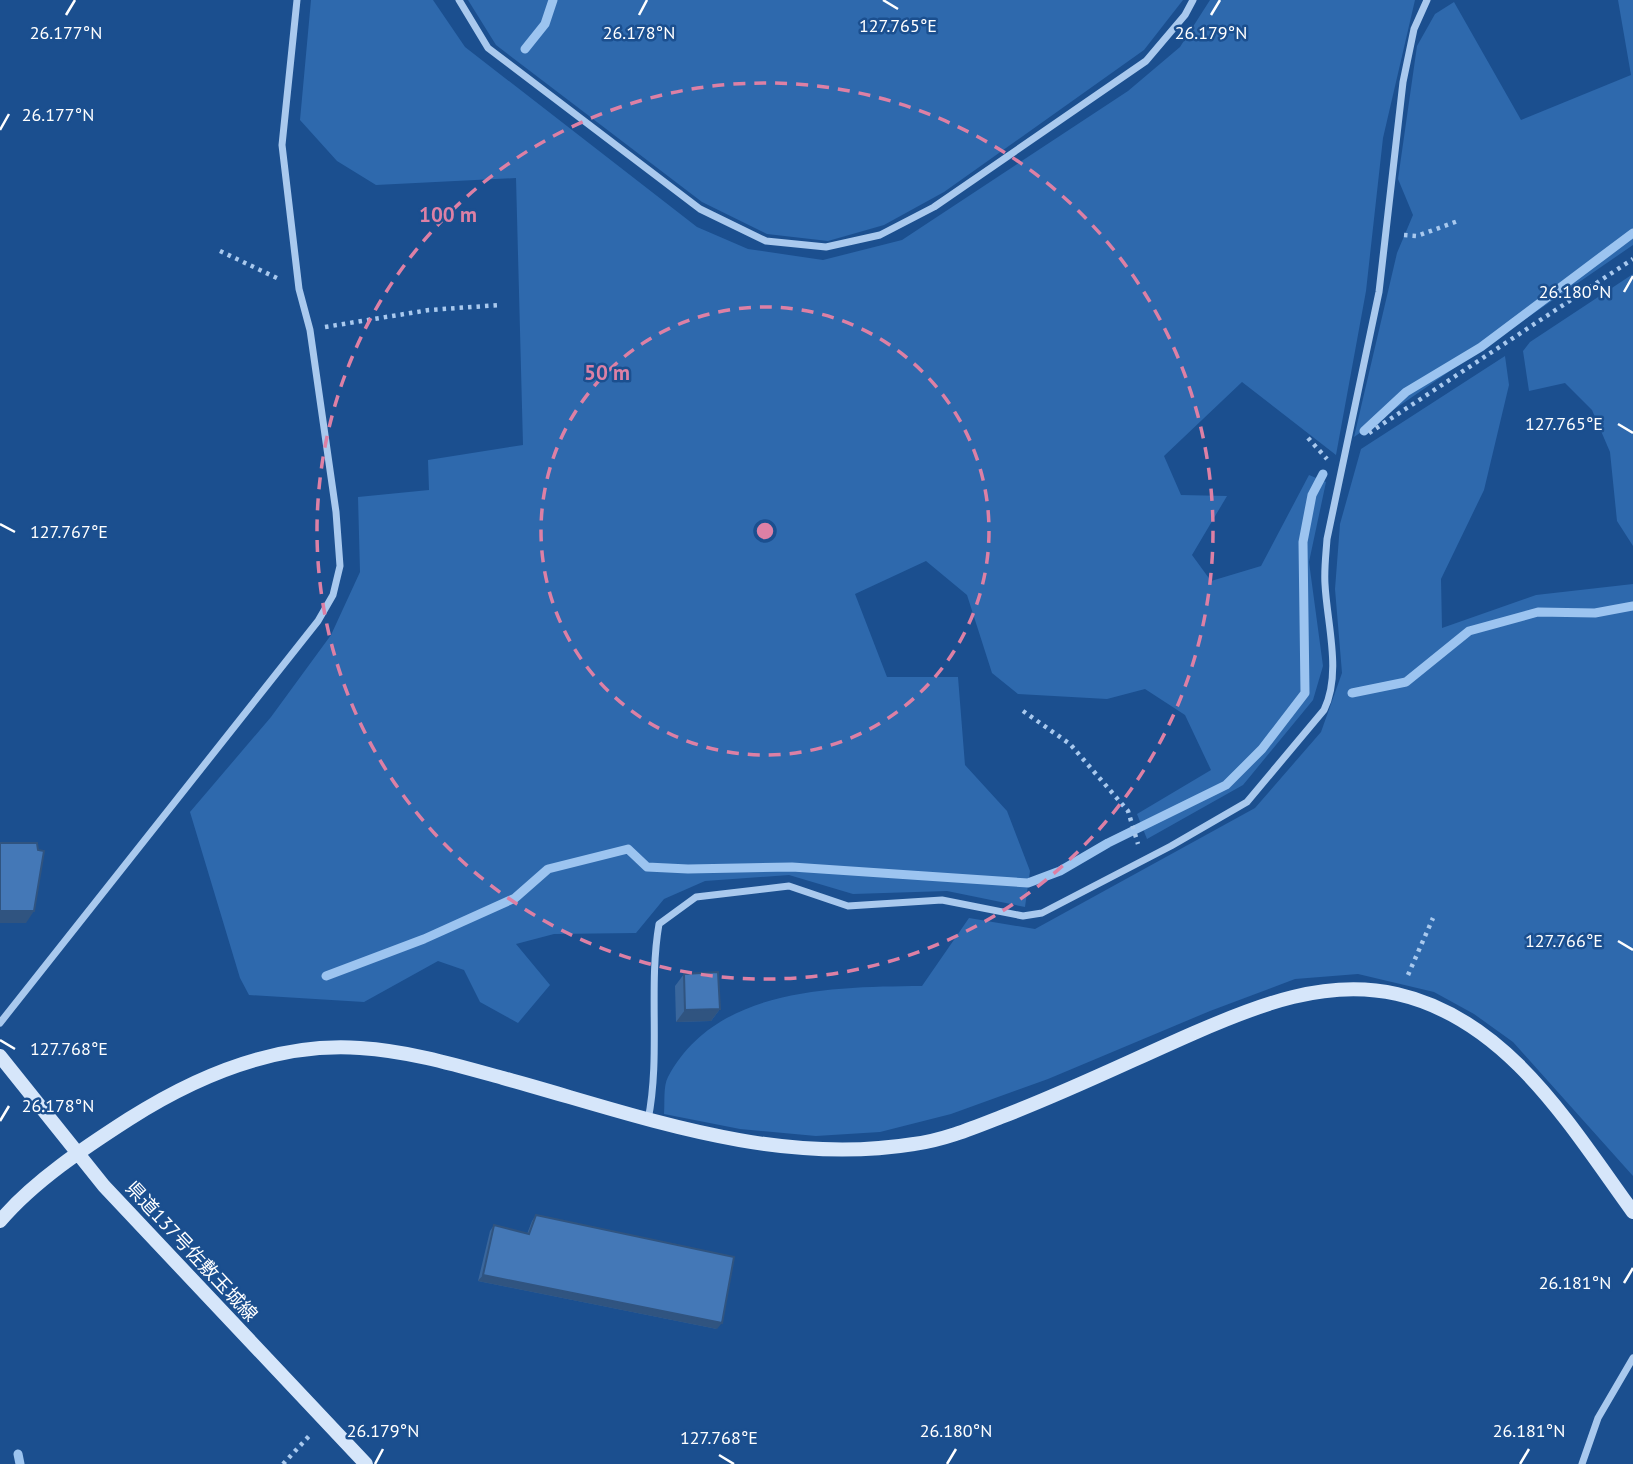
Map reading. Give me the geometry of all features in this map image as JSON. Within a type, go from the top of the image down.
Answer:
[{"type":"street","points":[[0,1023],[318,621],[333,595],[340,566],[336,512],[310,330],[299,289],[282,145],[297,0]]},
{"type":"street","points":[[459,0],[488,48],[700,209],[766,241],[826,247],[880,235],[934,207],[1146,61],[1185,15],[1192,0]]},
{"type":"street","points":[[648,1121],[654,1092],[655,947],[659,923],[696,897],[789,886],[848,906],[942,900],[1023,916],[1042,913],[1171,846],[1247,802],[1313,725],[1331,695],[1333,668],[1325,579],[1327,539],[1379,292],[1403,82],[1414,29],[1427,0]]},
{"type":"street","points":[[0,1221],[26,1195],[77,1155],[155,1102],[241,1062],[295,1051],[357,1047],[422,1056],[648,1121],[749,1144],[875,1149],[919,1144],[966,1130],[1054,1097],[1253,1007],[1310,992],[1371,989],[1430,1004],[1464,1023],[1516,1062],[1551,1100],[1633,1212]]},
{"type":"street","name":"県道137号佐敷玉城線","points":[[0,1056],[77,1155],[366,1464]]},
{"type":"street","points":[[1582,1464],[1598,1418],[1633,1358]]},
{"type":"path","points":[[1386,233],[1417,236],[1458,221]]},
{"type":"path","points":[[220,251],[299,289]]},
{"type":"path","points":[[1348,447],[1633,259]]},
{"type":"path","points":[[310,330],[429,310],[500,305]]},
{"type":"path","points":[[1023,710],[1070,744],[1128,811],[1135,838]]},
{"type":"path","points":[[1399,995],[1433,918]]},
{"type":"path","points":[[283,1464],[324,1420]]},
{"type":"shaded area","points":[[311,0],[433,0],[465,47],[697,227],[748,249],[823,260],[902,240],[1128,91],[1180,47],[1210,0],[1415,0],[1383,138],[1366,291],[1336,455],[1242,382],[1164,456],[1181,495],[1227,496],[1192,555],[1211,581],[1261,566],[1309,475],[1326,482],[1309,562],[1323,666],[1313,700],[1243,785],[1147,839],[1137,814],[1211,770],[1185,715],[1145,689],[1107,699],[1018,694],[992,673],[967,595],[926,561],[855,594],[887,677],[958,677],[965,765],[1007,811],[1030,871],[1025,907],[947,891],[853,894],[789,875],[705,881],[664,899],[636,933],[554,934],[516,944],[550,985],[518,1023],[480,1002],[464,970],[438,961],[364,1002],[249,995],[240,978],[190,812],[271,717],[331,635],[360,572],[358,497],[429,490],[428,460],[523,445],[516,178],[376,185],[337,161],[300,120]]},
{"type":"shaded area","points":[[468,0],[1183,0],[1144,50],[944,192],[884,225],[828,241],[767,234],[702,202],[496,45]]},
{"type":"shaded area","points":[[1618,0],[1633,0],[1633,245],[1354,437],[1397,253],[1413,215],[1398,179],[1417,46],[1435,14],[1454,2],[1521,120],[1631,75]]},
{"type":"shaded area","points":[[1633,274],[1633,546],[1617,521],[1610,452],[1592,410],[1565,383],[1529,391],[1523,351],[1530,342]]},
{"type":"shaded area","points":[[1505,356],[1509,385],[1484,490],[1441,579],[1442,628],[1536,595],[1633,584],[1633,1176],[1513,1042],[1474,1014],[1434,992],[1358,974],[1295,979],[1210,1011],[1048,1079],[951,1114],[880,1132],[816,1136],[740,1129],[664,1114],[668,1077],[689,1047],[715,1025],[746,1009],[780,998],[852,988],[922,986],[969,918],[1035,929],[1255,808],[1321,732],[1342,673],[1335,589],[1340,524],[1361,449]]},
{"type":"building","points":[[0,843],[37,843],[38,850],[44,851],[34,911],[0,911]]},
{"type":"building","points":[[718,972],[720,1009],[685,1010],[684,974]]},
{"type":"building","points":[[536,1215],[734,1257],[722,1323],[483,1275],[494,1225],[529,1234]]},
{"type":"waterway","points":[[525,49],[545,24],[553,0]]},
{"type":"waterway","points":[[1364,431],[1406,392],[1481,347],[1633,233]]},
{"type":"waterway","points":[[326,976],[424,939],[515,898],[548,869],[628,849],[647,867],[792,867],[1028,883],[1060,871],[1108,843],[1226,785],[1262,749],[1305,693],[1303,542],[1312,495],[1323,474]]},
{"type":"waterway","points":[[1352,693],[1406,682],[1469,631],[1538,612],[1595,613],[1633,606]]},
{"type":"waterway","points":[[18,1454],[20,1464]]}]
